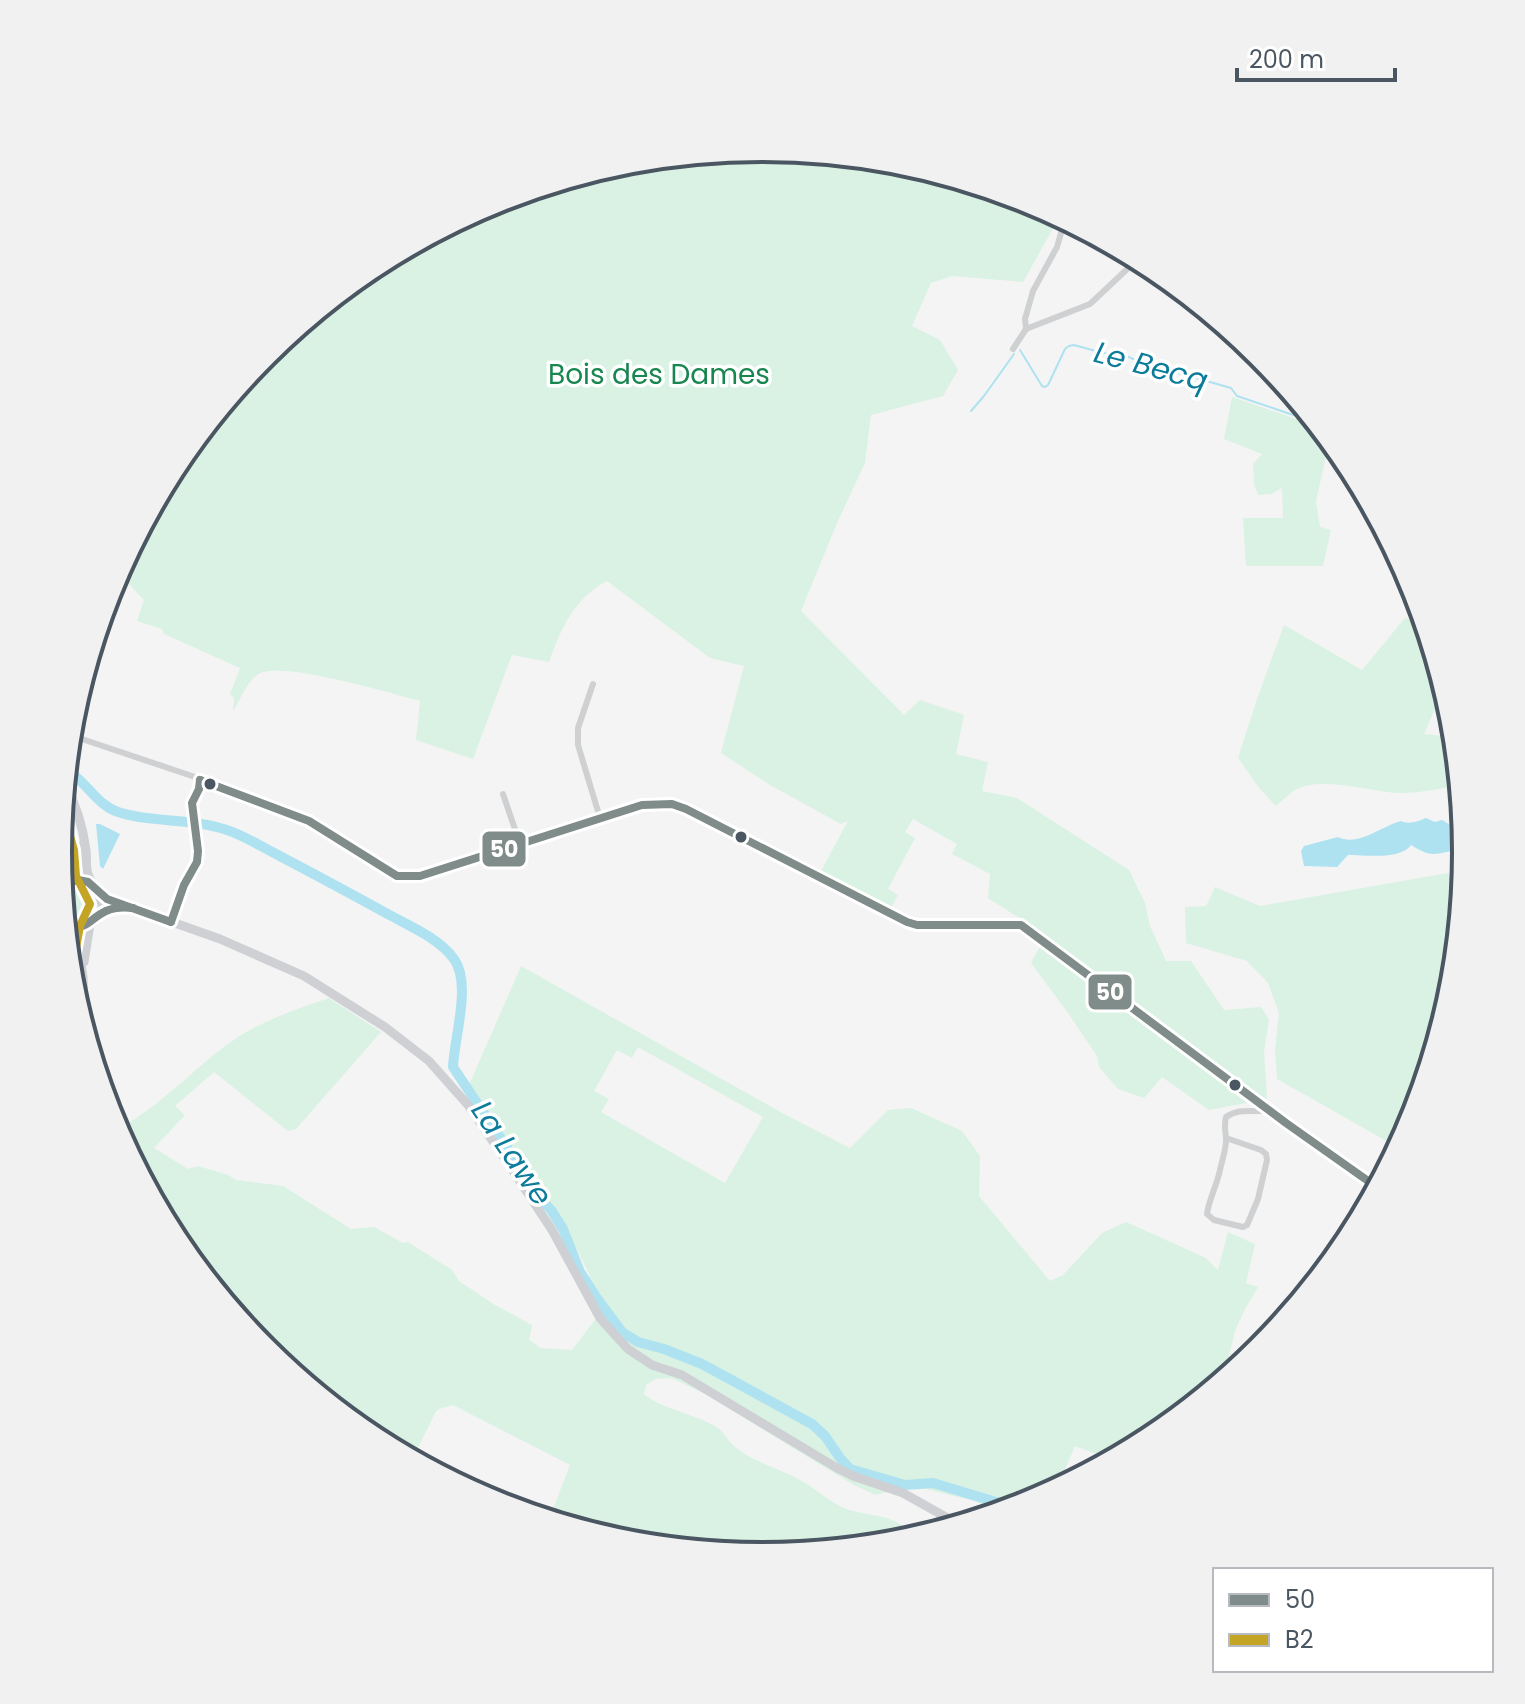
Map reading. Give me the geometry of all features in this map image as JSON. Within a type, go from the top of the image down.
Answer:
[{"type":"street","points":[[1026,329],[1025,319],[1033,291],[1057,247],[1062,230]]},
{"type":"street","points":[[1013,349],[1026,329],[1090,304],[1129,267]]},
{"type":"street","points":[[593,684],[578,728],[578,745],[600,818]]},
{"type":"street","points":[[82,739],[309,821],[397,876],[420,876],[642,805],[672,804],[907,922],[917,925],[1021,925],[1369,1181]]},
{"type":"street","points":[[171,922],[184,885],[197,862],[192,803],[200,780]]},
{"type":"street","points":[[503,794],[520,844]]},
{"type":"street","points":[[73,804],[86,848],[87,872],[100,895],[102,907],[99,915]]},
{"type":"street","points":[[73,876],[77,871],[84,842]]},
{"type":"street","points":[[73,883],[92,884]]},
{"type":"street","points":[[100,895],[220,939],[304,976],[385,1027],[429,1061],[468,1105],[552,1230],[600,1318],[628,1349],[652,1365],[682,1375],[853,1476],[893,1489],[947,1517]]},
{"type":"street","points":[[76,926],[90,924],[111,909],[129,907]]},
{"type":"street","points":[[83,975],[90,924]]},
{"type":"street","points":[[1226,1138],[1266,1154],[1258,1199],[1247,1225],[1243,1227],[1214,1220],[1207,1214],[1220,1173],[1226,1138],[1224,1123],[1226,1117],[1241,1110],[1270,1110]]},
{"type":"green space","name":"Bois des Dames","points":[[762,162],[853,167],[897,175],[941,185],[1027,214],[1054,227],[1023,282],[952,276],[931,283],[912,326],[940,340],[958,370],[943,396],[871,415],[865,463],[801,611],[904,715],[920,700],[964,715],[956,754],[988,762],[982,791],[1017,798],[1129,870],[1166,961],[1191,961],[1224,1010],[1261,1007],[1269,1019],[1264,1052],[1267,1099],[1209,1110],[1162,1077],[1144,1098],[1118,1089],[1099,1067],[1097,1056],[1031,963],[1046,935],[988,898],[990,874],[952,854],[957,844],[913,819],[905,832],[915,838],[888,889],[898,895],[890,910],[820,873],[848,821],[841,824],[770,785],[721,753],[744,666],[710,658],[607,581],[577,605],[564,626],[549,662],[512,655],[473,759],[416,740],[420,701],[336,679],[269,671],[253,678],[233,711],[234,698],[230,694],[240,668],[164,634],[162,629],[137,621],[144,600],[127,582],[143,547],[188,468],[243,397],[307,333],[342,304],[417,254],[498,214],[584,185],[628,175],[672,167]]},
{"type":"green space","points":[[1232,397],[1301,421],[1310,432],[1327,454],[1316,501],[1320,527],[1331,530],[1323,566],[1246,566],[1243,518],[1283,518],[1282,488],[1271,494],[1258,495],[1253,464],[1262,454],[1224,439]]},
{"type":"green space","points":[[1405,618],[1412,620],[1437,705],[1424,734],[1443,736],[1450,786],[1405,793],[1316,784],[1295,790],[1276,806],[1238,758],[1284,625],[1362,670]]},
{"type":"green space","points":[[1453,872],[1440,987],[1416,1074],[1389,1142],[1277,1079],[1275,1050],[1279,1013],[1268,983],[1247,961],[1186,943],[1185,907],[1206,906],[1215,887],[1260,906]]},
{"type":"green space","points":[[73,888],[86,888],[97,904],[91,916],[76,921]]},
{"type":"green space","points":[[521,966],[850,1148],[888,1110],[911,1108],[962,1131],[980,1156],[979,1196],[1050,1281],[1063,1275],[1102,1233],[1126,1222],[1206,1258],[1218,1270],[1228,1232],[1255,1244],[1246,1283],[1242,1282],[1258,1287],[1235,1331],[1228,1362],[1183,1400],[1099,1455],[1075,1446],[1063,1473],[985,1505],[922,1488],[905,1489],[906,1499],[887,1492],[875,1495],[705,1394],[671,1378],[656,1379],[646,1385],[644,1394],[652,1400],[709,1423],[741,1452],[800,1480],[842,1507],[891,1519],[904,1527],[808,1541],[717,1541],[672,1537],[553,1510],[570,1465],[453,1405],[435,1413],[417,1450],[342,1400],[274,1340],[215,1272],[188,1236],[165,1197],[128,1123],[238,1037],[294,1010],[329,998],[381,1032],[296,1129],[288,1131],[214,1072],[175,1106],[185,1115],[154,1148],[188,1169],[198,1166],[236,1180],[283,1186],[351,1229],[374,1227],[403,1243],[408,1242],[452,1270],[459,1281],[532,1325],[529,1340],[541,1348],[572,1350],[597,1317],[583,1286],[590,1276],[567,1230],[469,1085]],"holes":[[[638,1047],[763,1117],[725,1183],[601,1112],[609,1099],[594,1091],[617,1050],[632,1058]]]},
{"type":"water","points":[[1426,818],[1435,822],[1442,820],[1450,825],[1453,851],[1430,854],[1411,845],[1391,855],[1348,855],[1337,867],[1304,866],[1301,851],[1304,846],[1338,837],[1362,838],[1401,821]]},
{"type":"water","points":[[96,824],[120,834],[103,869],[100,866]]},
{"type":"waterway","name":"Le Becq","points":[[1020,350],[1045,387],[1065,349],[1074,345],[1124,355],[1231,388],[1237,396],[1298,416]]},
{"type":"waterway","name":"Le Becq","points":[[971,411],[1014,354]]},
{"type":"waterway","name":"La Lawe","points":[[76,777],[110,809],[118,812],[214,826],[233,832],[412,927],[447,951],[454,959],[462,982],[453,1067],[551,1210],[563,1229],[580,1272],[622,1332],[638,1342],[702,1364],[812,1424],[850,1469],[905,1485],[933,1483],[995,1502]]},
{"type":"transit line","name":"50","points":[[200,780],[309,821],[397,876],[420,876],[642,805],[672,804],[907,922],[917,925],[1021,925],[1369,1181]]},
{"type":"transit line","name":"50","points":[[171,922],[184,885],[197,862],[192,803],[200,780]]},
{"type":"transit line","name":"B2","points":[[72,844],[76,876],[90,904],[78,939]]},
{"type":"transit line","name":"50","points":[[73,881],[88,882],[107,899],[171,922]]},
{"type":"transit line","name":"50","points":[[76,926],[83,926],[109,910],[133,908]]}]
